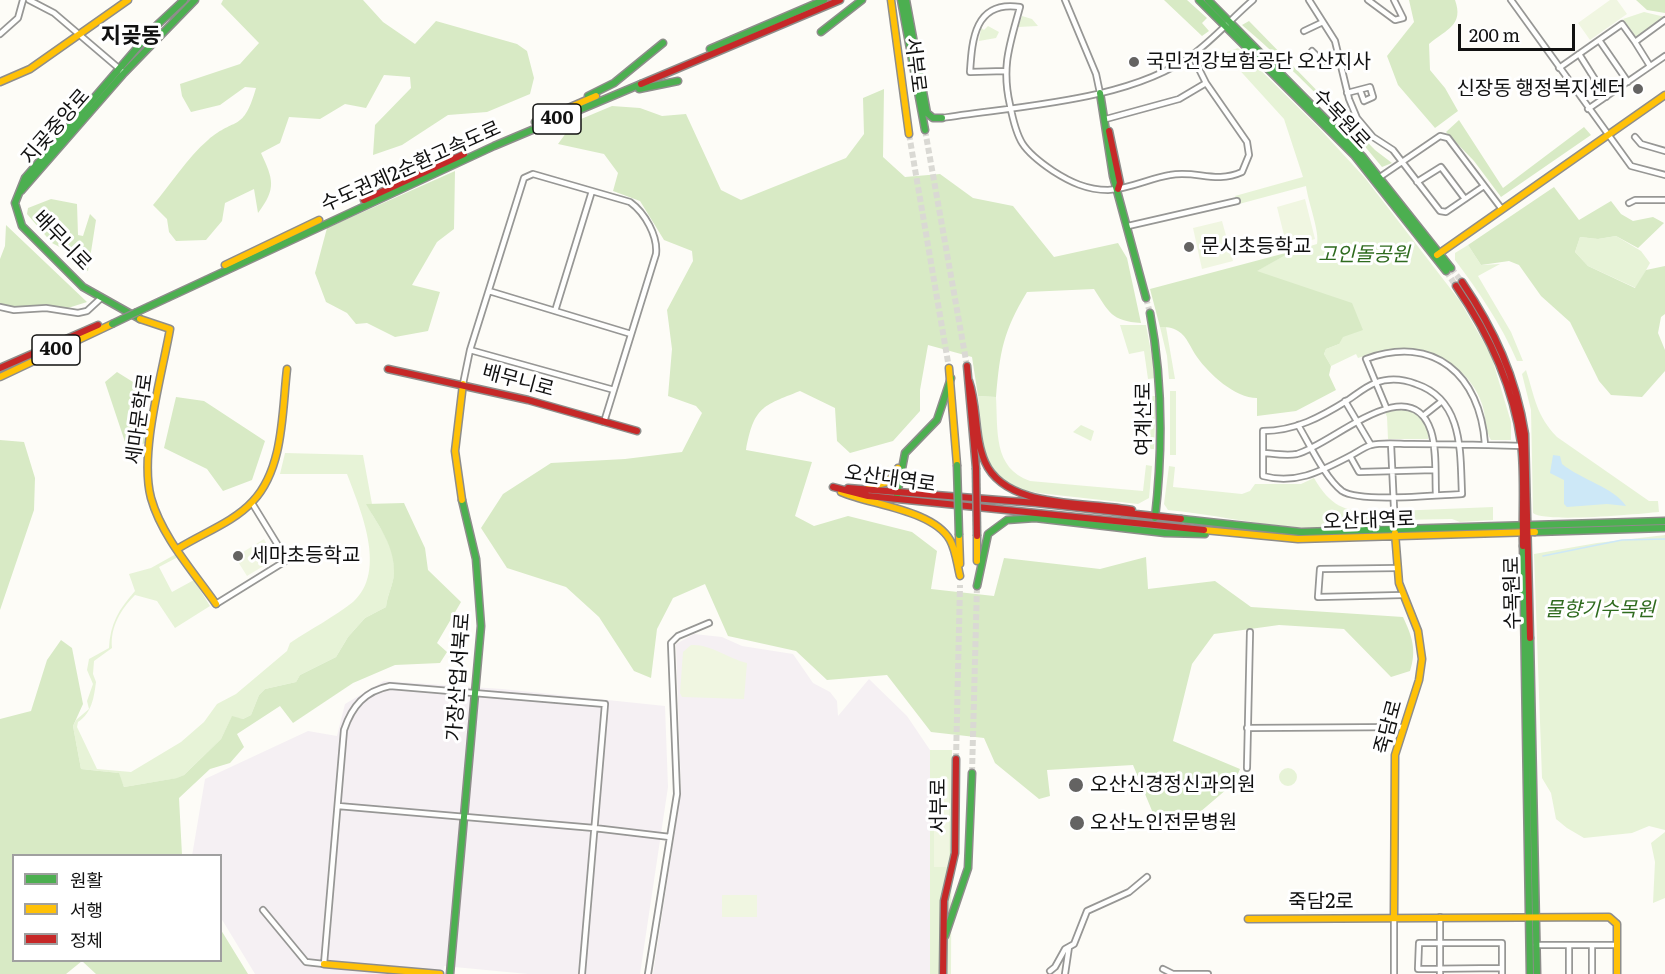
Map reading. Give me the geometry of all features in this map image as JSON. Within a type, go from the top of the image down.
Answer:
[{"type":"main road","points":[[0,82],[30,69],[128,0]]},
{"type":"main road","name":"지곶중앙로","points":[[18,194],[25,178],[184,0]]},
{"type":"main road","name":"지곶중앙로","points":[[122,71],[195,0]]},
{"type":"main road","name":"수도권제2순환고속도로","points":[[267,249],[279,239],[824,0]]},
{"type":"main road","name":"수도권제2순환고속도로","points":[[0,377],[135,310],[267,249],[278,247],[538,124],[840,0]]},
{"type":"main road","points":[[820,32],[862,0]]},
{"type":"main road","name":"서부로","points":[[891,0],[909,134]]},
{"type":"main road","name":"서부로","points":[[901,0],[925,129]]},
{"type":"main road","points":[[906,0],[927,113],[933,118],[942,118]]},
{"type":"main road","name":"수목원로","points":[[1199,0],[1336,128],[1380,177],[1448,270]]},
{"type":"main road","name":"수목원로","points":[[1208,0],[1226,24],[1353,155],[1437,255]]},
{"type":"main road","points":[[538,124],[614,83],[663,43]]},
{"type":"main road","points":[[538,124],[638,89],[678,81]]},
{"type":"main road","points":[[1100,93],[1120,183],[1118,189]]},
{"type":"main road","points":[[1100,93],[1109,158],[1146,298]]},
{"type":"main road","points":[[1437,255],[1606,134],[1665,95]]},
{"type":"main road","name":"배무니로","points":[[18,194],[15,211],[22,226],[83,287],[137,318],[170,329]]},
{"type":"main road","name":"수목원로","points":[[1459,284],[1494,332],[1519,398],[1523,446],[1532,918]]},
{"type":"main road","name":"여계산로","points":[[1150,313],[1158,350],[1164,404],[1162,457],[1154,525]]},
{"type":"main road","name":"수도권제2순환고속도로","points":[[0,368],[111,322]]},
{"type":"main road","name":"세마문학로","points":[[170,329],[148,478],[150,497],[158,516],[216,604]]},
{"type":"main road","points":[[967,366],[976,468],[976,586],[984,543],[988,534],[1007,520],[1020,518],[1163,533],[1239,534]]},
{"type":"main road","points":[[949,368],[957,465],[960,585]]},
{"type":"main road","points":[[178,548],[252,503],[261,492],[272,466],[287,369]]},
{"type":"main road","name":"배무니로","points":[[388,369],[463,384],[637,431]]},
{"type":"main road","points":[[851,488],[883,485],[892,480],[909,446],[937,420],[944,405],[951,378]]},
{"type":"main road","points":[[969,381],[975,398],[984,458],[990,474],[999,484],[1025,495],[1122,507],[1144,514]]},
{"type":"main road","name":"가장산업서북로","points":[[450,974],[481,626],[476,559],[458,484],[455,451],[463,384]]},
{"type":"main road","points":[[897,495],[902,459]]},
{"type":"main road","points":[[832,487],[858,501],[915,516],[941,528],[949,539],[960,576]]},
{"type":"main road","name":"오산대역로","points":[[832,487],[1154,525],[1298,539],[1395,533]]},
{"type":"main road","name":"오산대역로","points":[[832,487],[868,496],[897,495],[1144,514],[1293,532],[1395,533],[1665,528]]},
{"type":"main road","name":"오산대역로","points":[[1525,530],[1665,521]]},
{"type":"main road","name":"죽담로","points":[[1394,917],[1395,755],[1419,680],[1422,659],[1418,631],[1403,594],[1395,533]]},
{"type":"main road","name":"서부로","points":[[943,955],[944,901],[955,853],[956,759]]},
{"type":"main road","name":"서부로","points":[[943,955],[946,933],[964,879],[970,852],[972,773]]},
{"type":"main road","name":"죽담2로","points":[[1248,919],[1440,916],[1610,917],[1617,924],[1617,974]]},
{"type":"main road","points":[[1532,918],[1537,974]]},
{"type":"main road","points":[[1530,974],[1532,918]]},
{"type":"main road","points":[[943,955],[943,974]]},
{"type":"main road","points":[[324,964],[440,974]]},
{"type":"street","points":[[0,34],[18,18],[23,0]]},
{"type":"street","points":[[29,0],[54,13],[122,71]]},
{"type":"street","points":[[998,0],[1020,7],[1009,46],[1005,71],[1017,138],[1041,162],[1081,186],[1118,189],[1169,175],[1184,173],[1219,178],[1242,172],[1249,155],[1247,142],[1206,83],[1192,56]]},
{"type":"street","points":[[1065,0],[1096,74],[1100,93]]},
{"type":"street","points":[[942,118],[1100,93],[1149,78],[1192,56],[1253,0]]},
{"type":"street","points":[[1317,0],[1310,2],[1329,28],[1341,59],[1347,93],[1361,124],[1373,137],[1393,150],[1443,213],[1484,186]]},
{"type":"street","points":[[1368,0],[1395,20],[1402,18],[1394,0]]},
{"type":"street","points":[[1511,0],[1631,166],[1665,175]]},
{"type":"street","points":[[984,8],[976,32],[970,72],[1005,71]]},
{"type":"street","points":[[1635,42],[1665,20]]},
{"type":"street","points":[[1304,31],[1323,22]]},
{"type":"street","points":[[1559,68],[1622,24],[1650,66]]},
{"type":"street","points":[[1599,40],[1629,82]]},
{"type":"street","points":[[1312,51],[1320,61],[1341,59]]},
{"type":"street","points":[[1579,54],[1606,97]]},
{"type":"street","points":[[1588,109],[1665,56]]},
{"type":"street","points":[[1106,119],[1179,99],[1206,83]]},
{"type":"street","points":[[1347,93],[1360,90]]},
{"type":"street","points":[[1380,177],[1440,136],[1448,138],[1502,208]]},
{"type":"street","points":[[1635,137],[1641,144],[1665,152]]},
{"type":"street","points":[[1417,182],[1441,166],[1465,199]]},
{"type":"street","points":[[463,384],[470,350],[489,291],[527,176],[532,174],[630,202],[638,208],[655,238],[656,254],[604,422]]},
{"type":"street","points":[[555,311],[592,191]]},
{"type":"street","points":[[1629,203],[1635,200],[1665,200]]},
{"type":"street","points":[[1128,226],[1237,201]]},
{"type":"street","points":[[489,291],[632,334]]},
{"type":"street","points":[[0,307],[14,310],[46,308],[78,313],[87,311],[100,298]]},
{"type":"street","points":[[470,350],[614,390]]},
{"type":"street","points":[[1386,407],[1366,359],[1404,351],[1431,357],[1443,362],[1462,378],[1479,404],[1485,444]]},
{"type":"street","points":[[1298,425],[1325,469],[1338,487],[1353,496],[1462,494],[1460,444],[1455,420],[1442,401],[1428,389],[1414,383],[1394,380],[1376,383],[1316,418],[1298,425],[1292,429],[1263,431],[1263,476],[1269,478],[1305,478],[1325,469],[1371,445],[1391,444],[1460,444],[1485,444],[1523,446]]},
{"type":"street","points":[[1345,401],[1371,445]]},
{"type":"street","points":[[1423,416],[1442,401]]},
{"type":"street","points":[[1264,453],[1296,454],[1386,407],[1406,406],[1423,416],[1429,426],[1433,444],[1436,495]]},
{"type":"street","points":[[1391,444],[1395,533]]},
{"type":"street","points":[[1350,456],[1359,472],[1434,470]]},
{"type":"street","points":[[216,604],[287,560],[252,503]]},
{"type":"street","points":[[1398,568],[1320,569],[1318,597],[1403,594]]},
{"type":"street","points":[[648,974],[676,794],[670,643],[678,636],[709,623]]},
{"type":"street","points":[[1246,768],[1250,632]]},
{"type":"street","points":[[263,910],[306,962],[324,964],[344,730],[349,716],[364,697],[390,686],[605,704],[582,974]]},
{"type":"street","points":[[1247,728],[1404,727]]},
{"type":"street","points":[[338,806],[594,828],[670,837]]},
{"type":"street","points":[[1050,970],[1074,944],[1084,915],[1091,907],[1129,892],[1147,877]]},
{"type":"street","points":[[1440,916],[1440,971]]},
{"type":"street","name":"죽담로","points":[[1394,917],[1394,974]]},
{"type":"street","points":[[1419,943],[1502,943],[1502,971],[1418,969],[1419,943]]},
{"type":"street","points":[[1536,945],[1617,945]]},
{"type":"street","points":[[1569,945],[1569,974]]},
{"type":"street","points":[[1592,945],[1592,974]]},
{"type":"street","points":[[1065,974],[1069,947]]},
{"type":"street","points":[[1163,969],[1173,974],[1208,974]]},
{"type":"shaded area","points":[[694,634],[722,637],[742,646],[793,654],[813,683],[830,692],[837,701],[838,716],[869,679],[907,716],[930,750],[930,974],[653,974],[681,791],[676,644]]},
{"type":"shaded area","points":[[384,681],[502,689],[665,706],[668,787],[640,974],[528,974],[444,966],[443,974],[255,974],[222,920],[222,854],[192,854],[205,779],[308,731],[337,736],[345,704]]},
{"type":"green space","points":[[223,0],[363,0],[383,22],[415,44],[436,21],[517,44],[527,51],[534,78],[530,94],[487,112],[448,115],[402,145],[373,155],[375,125],[411,88],[410,77],[384,75],[366,108],[345,104],[320,119],[289,117],[280,143],[261,153],[271,183],[268,197],[258,213],[254,189],[225,203],[222,221],[206,240],[176,241],[169,232],[167,219],[153,205],[200,147],[242,118],[247,112],[256,88],[245,87],[220,105],[191,112],[182,96],[180,84],[240,64],[259,43],[221,4]]},
{"type":"green space","points":[[1164,0],[1187,0],[1207,18],[1202,23],[1209,31],[1202,36]]},
{"type":"green space","points":[[1409,0],[1455,0],[1457,8],[1457,15],[1452,26],[1429,44],[1430,70],[1445,88],[1458,111],[1435,128],[1398,85],[1387,56],[1414,22]]},
{"type":"green space","points":[[1610,0],[1617,0],[1627,14],[1590,40],[1578,23]]},
{"type":"green space","points":[[1636,0],[1665,0],[1665,13],[1647,10]]},
{"type":"green space","points":[[1644,12],[1665,17],[1636,37],[1623,19]]},
{"type":"green space","points":[[1022,16],[1032,19],[1038,26],[1018,27]]},
{"type":"green space","points":[[1249,21],[1375,150],[1392,163],[1382,167],[1315,93],[1242,25]]},
{"type":"green space","points":[[988,26],[999,32],[996,38],[979,41],[981,28],[984,30]]},
{"type":"green space","name":"고인돌공원","points":[[1238,48],[1318,127],[1365,178],[1460,301],[1491,355],[1511,422],[1511,440],[1491,440],[1482,404],[1471,383],[1454,366],[1432,353],[1395,348],[1358,358],[1356,354],[1331,366],[1324,354],[1326,349],[1339,344],[1256,271],[1293,251],[1317,244],[1317,239],[1306,186],[1239,204],[1235,196],[1303,177],[1284,119],[1224,53]]},
{"type":"green space","points":[[884,89],[883,157],[905,177],[940,174],[973,198],[1013,206],[1054,257],[1118,243],[1127,258],[1141,323],[1123,320],[1112,314],[1094,289],[1027,292],[1004,342],[996,397],[978,396],[972,357],[928,345],[920,390],[920,411],[893,441],[850,453],[837,441],[835,408],[800,391],[768,405],[752,425],[746,450],[812,462],[795,516],[814,526],[848,516],[912,532],[937,551],[931,589],[994,596],[1004,558],[1100,569],[1146,557],[1148,589],[1215,581],[1251,607],[1403,617],[1406,624],[1413,650],[1410,671],[1391,677],[1344,629],[1279,625],[1214,634],[1192,664],[1173,741],[1240,769],[1234,783],[1193,818],[1155,818],[1133,765],[1047,770],[1050,796],[1039,799],[995,763],[984,738],[931,732],[887,675],[827,680],[796,651],[728,636],[705,584],[673,598],[657,629],[651,678],[634,671],[599,617],[566,587],[507,568],[481,528],[503,494],[551,463],[625,459],[682,452],[702,413],[696,406],[668,396],[672,349],[667,310],[693,261],[692,251],[664,240],[640,201],[613,191],[618,173],[604,154],[558,144],[574,122],[612,106],[640,108],[662,116],[686,114],[721,190],[741,200],[846,158],[864,134],[863,98]]},
{"type":"green space","points":[[1459,120],[1503,188],[1584,127],[1591,135],[1501,197],[1474,161],[1446,132]]},
{"type":"green space","points":[[455,171],[454,229],[437,242],[412,285],[440,292],[428,331],[395,337],[367,323],[356,324],[347,313],[326,302],[315,273],[327,228]]},
{"type":"green space","points":[[1554,187],[1579,220],[1611,201],[1621,214],[1633,221],[1653,217],[1664,223],[1638,248],[1616,236],[1598,239],[1580,237],[1575,252],[1588,266],[1635,288],[1646,270],[1665,266],[1665,314],[1661,317],[1658,333],[1665,350],[1665,371],[1642,397],[1611,395],[1599,381],[1570,322],[1541,296],[1519,265],[1509,261],[1481,265],[1468,245]]},
{"type":"green space","points":[[51,199],[77,204],[78,235],[83,236],[90,214],[96,220],[88,271],[77,265],[75,255],[52,243],[27,214],[28,208]]},
{"type":"green space","points":[[1305,199],[1315,239],[1287,247],[1277,207]]},
{"type":"green space","points":[[1222,221],[1233,261],[1202,269],[1193,228]]},
{"type":"green space","points":[[6,225],[87,302],[68,308],[40,305],[9,307],[0,304],[0,259],[5,246]]},
{"type":"green space","points":[[1616,236],[1641,251],[1650,263],[1636,288],[1588,266],[1575,252],[1580,237],[1598,239]]},
{"type":"green space","points":[[1468,245],[1481,265],[1500,264],[1478,276],[1511,332],[1523,361],[1517,361],[1489,309],[1455,260],[1455,253]]},
{"type":"green space","points":[[1293,251],[1257,271],[1352,303],[1363,330],[1343,337],[1339,344],[1326,349],[1324,354],[1331,366],[1329,375],[1336,390],[1296,411],[1257,416],[1257,398],[1240,394],[1223,384],[1202,364],[1181,333],[1171,328],[1160,327],[1150,289]]},
{"type":"green space","points":[[1120,325],[1146,325],[1156,378],[1148,379],[1144,351],[1129,354]]},
{"type":"green space","points":[[1160,327],[1166,327],[1175,379],[1169,379],[1167,356]]},
{"type":"green space","points":[[1526,370],[1540,414],[1557,437],[1649,501],[1658,501],[1659,512],[1573,518],[1541,516],[1533,513],[1531,410],[1522,374]]},
{"type":"green space","points":[[117,372],[149,392],[149,400],[142,409],[145,443],[128,451],[105,382]]},
{"type":"green space","points":[[1170,391],[1176,391],[1176,455],[1170,455]]},
{"type":"green space","points":[[978,396],[996,397],[1000,447],[1009,467],[1018,475],[1030,481],[1143,491],[1146,465],[1152,466],[1149,498],[1138,504],[1038,493],[1009,487],[989,467],[984,450]]},
{"type":"green space","points":[[1151,396],[1156,396],[1154,449],[1150,449]]},
{"type":"green space","points":[[176,397],[204,401],[265,441],[252,480],[223,491],[207,469],[164,448]]},
{"type":"green space","points":[[1403,407],[1426,424],[1428,439],[1388,439],[1387,417],[1384,409]]},
{"type":"green space","points":[[1081,425],[1094,431],[1091,441],[1073,432]]},
{"type":"green space","points":[[0,440],[24,442],[35,478],[34,510],[0,610]]},
{"type":"green space","points":[[285,453],[363,455],[372,504],[367,504],[390,545],[394,564],[394,575],[386,607],[365,618],[348,637],[336,657],[300,675],[296,682],[265,689],[259,695],[251,715],[243,719],[232,717],[221,739],[184,775],[124,787],[118,773],[81,769],[73,726],[76,720],[89,709],[78,722],[77,727],[97,769],[131,772],[181,742],[204,722],[217,704],[236,694],[287,651],[290,643],[353,602],[363,589],[369,574],[370,557],[364,522],[347,474],[280,474]]},
{"type":"green space","points":[[1169,466],[1175,467],[1173,487],[1242,494],[1250,491],[1255,484],[1301,484],[1314,478],[1321,490],[1337,504],[1355,511],[1390,511],[1391,520],[1389,523],[1354,526],[1296,527],[1168,510],[1164,504]]},
{"type":"green space","points":[[404,503],[425,548],[428,570],[461,602],[437,643],[447,652],[440,663],[395,665],[353,683],[293,723],[280,706],[237,734],[244,747],[230,763],[210,769],[179,798],[182,854],[12,854],[12,962],[81,962],[66,974],[0,974],[0,719],[31,711],[47,660],[61,640],[72,648],[83,704],[73,726],[81,769],[119,773],[124,787],[184,775],[221,739],[232,716],[243,719],[251,715],[259,695],[265,689],[296,682],[300,675],[336,657],[348,637],[365,618],[386,607],[394,574],[394,564],[385,537],[366,504]]},
{"type":"green space","points":[[1493,507],[1493,520],[1460,522],[1452,519],[1397,520],[1396,511]]},
{"type":"green space","name":"물향기수목원","points":[[1665,535],[1665,830],[1649,826],[1632,833],[1584,838],[1556,819],[1551,793],[1542,778],[1534,554],[1597,543]]},
{"type":"green space","points":[[264,539],[275,559],[247,576],[235,557]]},
{"type":"green space","points":[[176,554],[178,557],[159,567],[172,592],[194,580],[210,606],[175,628],[157,601],[135,595],[125,606],[118,619],[113,633],[112,648],[94,661],[93,674],[96,682],[89,709],[87,701],[93,684],[87,670],[89,659],[109,648],[116,617],[135,591],[129,574],[151,568]]},
{"type":"green space","points":[[691,645],[712,649],[747,663],[744,699],[682,697],[680,693],[683,652]]},
{"type":"green space","points":[[930,750],[952,750],[951,974],[930,974]]},
{"type":"green space","points":[[1288,768],[1294,771],[1297,777],[1294,783],[1288,786],[1282,783],[1279,777],[1282,771]]},
{"type":"green space","points":[[934,778],[949,779],[949,867],[934,867]]},
{"type":"green space","points":[[1665,832],[1665,898],[1653,903],[1655,862],[1651,843]]},
{"type":"green space","points":[[722,895],[757,895],[757,917],[722,917]]},
{"type":"green space","points":[[222,932],[248,974],[96,974],[83,962],[222,962]]},
{"type":"water","points":[[1553,455],[1560,456],[1562,464],[1614,494],[1626,506],[1607,504],[1567,507],[1564,504],[1564,480],[1550,473]]},
{"type":"waterway","points":[[1543,556],[1622,540],[1665,539]]},
{"type":"tunnel","points":[[925,130],[967,366]]},
{"type":"tunnel","points":[[909,134],[949,368]]},
{"type":"tunnel","points":[[1451,268],[1462,282]]},
{"type":"tunnel","points":[[1446,271],[1456,286]]},
{"type":"tunnel","points":[[1146,298],[1150,313]]},
{"type":"tunnel","points":[[956,759],[960,585]]},
{"type":"tunnel","points":[[972,773],[977,586]]},
{"type":"traffic: fast","points":[[140,319],[83,287],[22,226],[15,203],[25,178],[156,26],[184,0]]},
{"type":"traffic: fast","points":[[21,191],[124,73],[195,0]]},
{"type":"traffic: fast","points":[[710,49],[824,0]]},
{"type":"traffic: fast","points":[[821,32],[862,0]]},
{"type":"traffic: fast","points":[[901,0],[925,130]]},
{"type":"traffic: fast","points":[[906,0],[927,113],[933,118],[942,118]]},
{"type":"traffic: fast","points":[[1199,0],[1354,155],[1446,271]]},
{"type":"traffic: fast","points":[[1208,0],[1363,157],[1451,268]]},
{"type":"traffic: fast","points":[[588,96],[614,83],[663,43]]},
{"type":"traffic: fast","points":[[639,89],[678,81]]},
{"type":"traffic: fast","points":[[137,312],[494,146],[641,84]]},
{"type":"traffic: fast","points":[[1100,93],[1113,176],[1146,298]]},
{"type":"traffic: fast","points":[[535,122],[552,114]]},
{"type":"traffic: fast","points":[[112,324],[137,312]]},
{"type":"traffic: fast","points":[[1150,313],[1157,364],[1160,415],[1155,518]]},
{"type":"traffic: fast","points":[[897,495],[905,453],[937,420],[951,378]]},
{"type":"traffic: fast","points":[[957,465],[959,535]]},
{"type":"traffic: fast","points":[[450,974],[481,626],[476,559],[462,500]]},
{"type":"traffic: fast","points":[[977,586],[988,534],[1007,520],[1035,518],[1165,533],[1205,534]]},
{"type":"traffic: fast","points":[[1181,519],[1301,532],[1665,521]]},
{"type":"traffic: fast","points":[[1535,532],[1665,528]]},
{"type":"traffic: fast","points":[[1523,546],[1530,974]]},
{"type":"traffic: fast","points":[[1530,638],[1537,974]]},
{"type":"traffic: fast","points":[[945,936],[968,868],[972,773]]},
{"type":"traffic: slow","points":[[0,82],[30,69],[128,0]]},
{"type":"traffic: slow","points":[[891,0],[909,134]]},
{"type":"traffic: slow","points":[[1437,255],[1665,95]]},
{"type":"traffic: slow","points":[[550,116],[596,96]]},
{"type":"traffic: slow","points":[[225,265],[319,220]]},
{"type":"traffic: slow","points":[[140,319],[170,329],[150,437],[148,480],[151,498],[170,540],[216,604]]},
{"type":"traffic: slow","points":[[0,377],[112,324]]},
{"type":"traffic: slow","points":[[949,368],[957,465]]},
{"type":"traffic: slow","points":[[179,548],[237,515],[253,501],[263,488],[271,472],[280,438],[287,369]]},
{"type":"traffic: slow","points":[[462,500],[455,451],[463,384]]},
{"type":"traffic: slow","points":[[869,487],[888,482],[898,468]]},
{"type":"traffic: slow","points":[[841,492],[916,515],[942,530],[952,544],[960,576]]},
{"type":"traffic: slow","points":[[1204,530],[1298,539],[1535,532]]},
{"type":"traffic: slow","points":[[1394,917],[1395,755],[1419,680],[1422,659],[1418,631],[1399,583],[1395,533]]},
{"type":"traffic: slow","points":[[959,535],[960,564]]},
{"type":"traffic: slow","points":[[977,536],[977,561]]},
{"type":"traffic: slow","points":[[1248,919],[1609,917],[1617,924],[1617,974]]},
{"type":"traffic: slow","points":[[324,964],[440,974]]},
{"type":"traffic: jam","points":[[641,84],[840,0]]},
{"type":"traffic: jam","points":[[1109,131],[1120,183],[1118,189]]},
{"type":"traffic: jam","points":[[364,200],[464,154]]},
{"type":"traffic: jam","points":[[1462,282],[1494,336],[1510,373],[1521,413],[1525,434],[1530,638]]},
{"type":"traffic: jam","points":[[1456,286],[1489,341],[1506,380],[1512,401],[1522,456],[1523,546]]},
{"type":"traffic: jam","points":[[0,368],[98,325]]},
{"type":"traffic: jam","points":[[967,366],[976,468]]},
{"type":"traffic: jam","points":[[388,369],[528,400],[637,431]]},
{"type":"traffic: jam","points":[[969,381],[982,452],[985,462],[996,477],[1011,488],[1029,496],[1072,504],[1132,510]]},
{"type":"traffic: jam","points":[[976,468],[977,536]]},
{"type":"traffic: jam","points":[[833,487],[868,496],[1204,530]]},
{"type":"traffic: jam","points":[[848,488],[1036,503],[1181,519]]},
{"type":"traffic: jam","points":[[943,974],[944,901],[955,853],[956,759]]},
{"type":"place","name":"국민건강보험공단 오산지사","points":[[1134,62]]},
{"type":"place","name":"신장동 행정복지센터","points":[[1638,89]]},
{"type":"place","name":"문시초등학교","points":[[1189,247]]},
{"type":"place","name":"세마초등학교","points":[[238,556]]},
{"type":"place","name":"오산신경정신과의원","points":[[1076,785]]},
{"type":"place","name":"오산노인전문병원","points":[[1077,823]]},
{"type":"district","name":"지곶동","points":[[131,37]]}]
